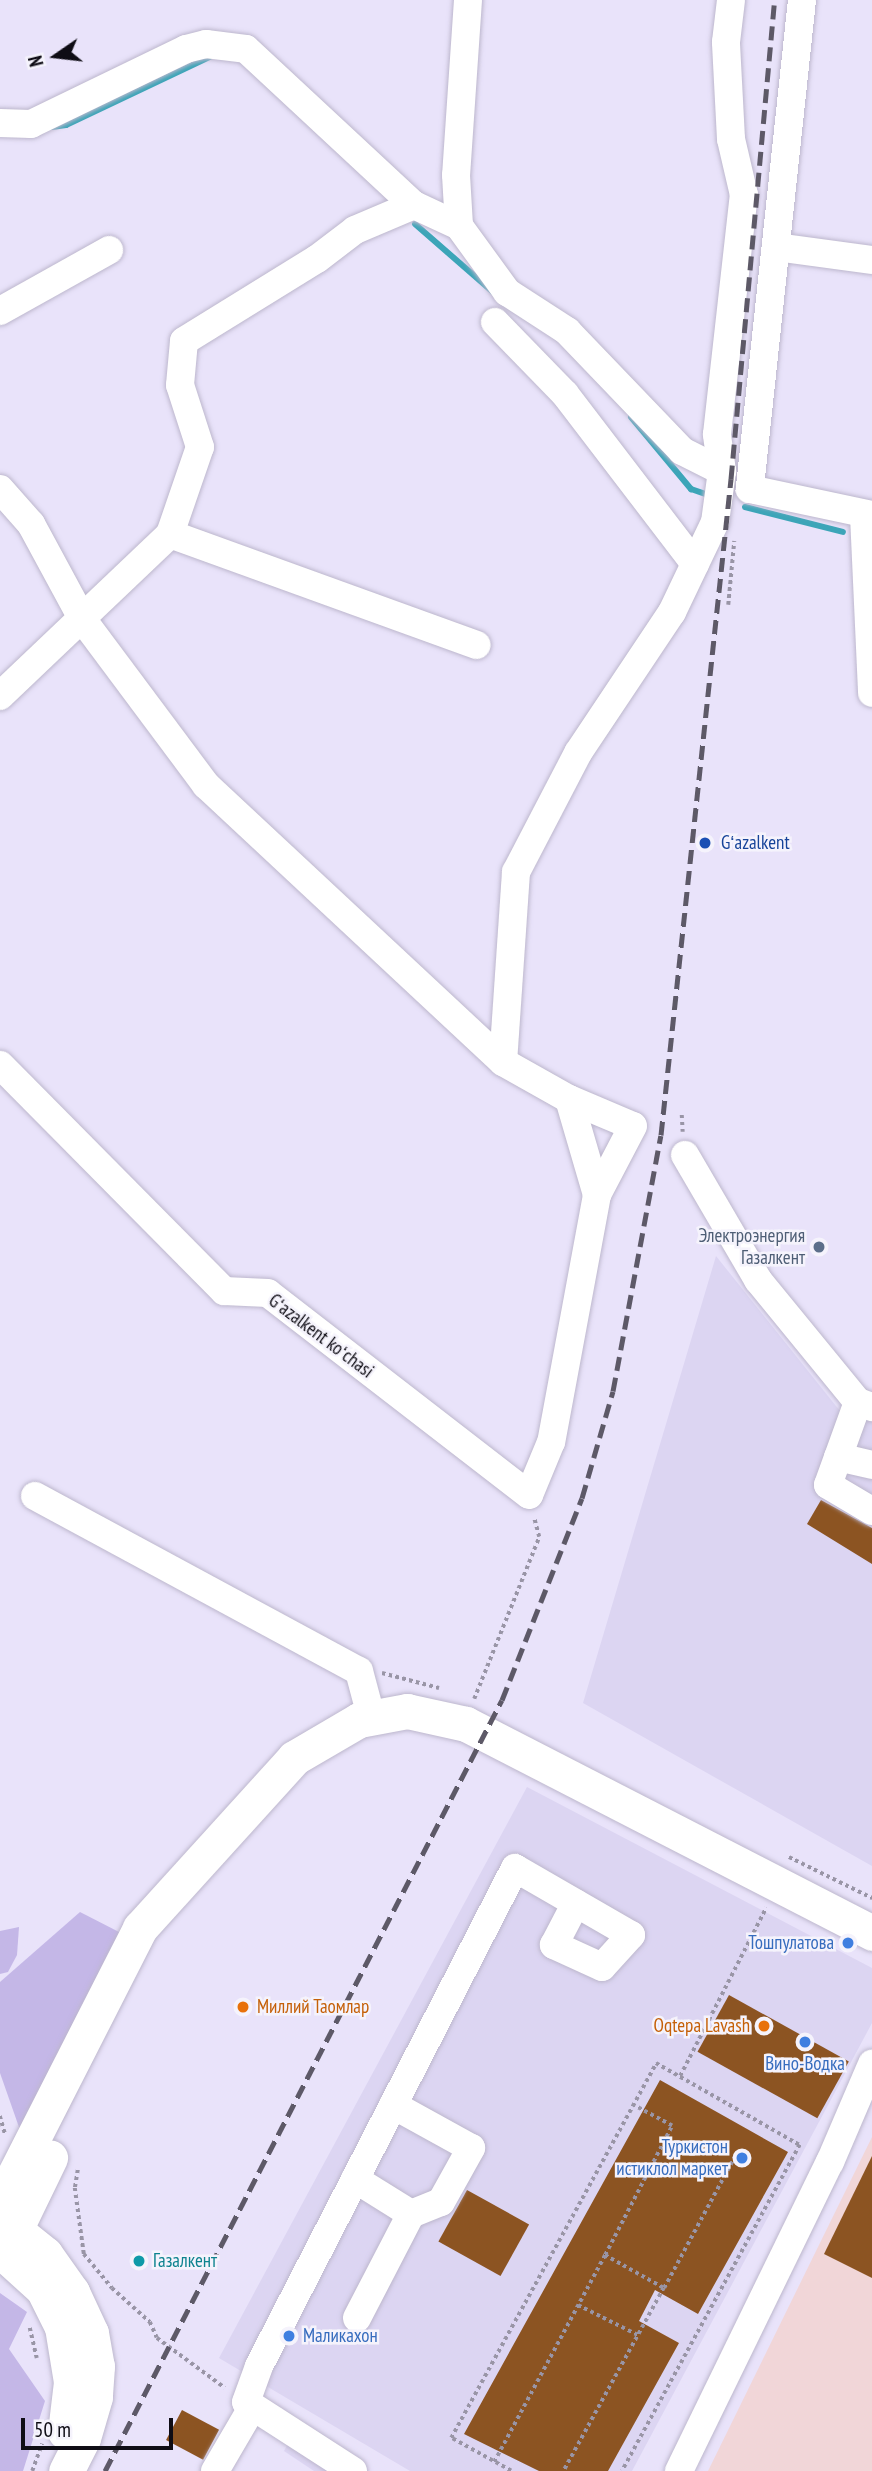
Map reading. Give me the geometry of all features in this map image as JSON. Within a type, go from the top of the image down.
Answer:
[{"type":"main road","points":[[4,2231],[140,1928],[304,1750],[336,1730],[371,1716],[420,1711],[466,1724],[872,1933]]},
{"type":"main road","points":[[4,2231],[43,2289],[68,2349],[69,2415],[47,2455]]},
{"type":"main road","points":[[4,2231],[60,2274],[83,2312],[94,2344],[97,2377],[93,2408],[66,2471]]},
{"type":"street","points":[[459,226],[456,175],[468,0]]},
{"type":"street","points":[[503,1062],[516,872],[578,753],[672,612],[715,522],[722,471],[717,434],[744,195],[731,139],[726,42],[731,0]]},
{"type":"street","points":[[802,0],[750,489],[868,515],[872,693]]},
{"type":"street","points":[[0,123],[31,124],[186,49],[225,45],[246,49],[262,60],[414,205],[459,226],[508,292],[567,331],[681,451],[722,471]]},
{"type":"street","points":[[0,696],[83,620],[170,534],[200,447],[180,385],[184,341],[317,259],[355,230],[414,205]]},
{"type":"street","points":[[776,247],[872,260]]},
{"type":"street","points":[[0,311],[109,250]]},
{"type":"street","points":[[495,322],[565,394],[695,564]]},
{"type":"street","points":[[0,489],[31,524],[83,620],[206,785],[503,1062],[569,1099],[633,1126],[597,1195],[551,1442],[529,1495]]},
{"type":"street","points":[[170,534],[477,645]]},
{"type":"street","name":"Gʻazalkent koʻchasi","points":[[0,1065],[224,1291],[268,1293],[529,1495]]},
{"type":"street","points":[[569,1099],[597,1195]]},
{"type":"street","points":[[685,1155],[758,1280],[865,1405],[838,1457],[828,1485],[872,1511]]},
{"type":"street","points":[[838,1457],[872,1465]]},
{"type":"street","points":[[35,1496],[359,1671],[371,1716]]},
{"type":"street","points":[[215,2471],[249,2404],[258,2366],[515,1868],[576,1903]]},
{"type":"street","points":[[679,2471],[830,2162],[872,2064]]},
{"type":"street","points":[[357,2318],[411,2214],[441,2202],[471,2148],[393,2105]]},
{"type":"street","points":[[355,2179],[411,2214]]},
{"type":"street","points":[[249,2404],[353,2471]]},
{"type":"path","points":[[728,605],[735,537]]},
{"type":"path","points":[[474,1699],[539,1537],[529,1495]]},
{"type":"path","points":[[679,2076],[770,1900]]},
{"type":"path","points":[[511,2471],[451,2438],[656,2063],[800,2145],[622,2471]]},
{"type":"path","points":[[494,2462],[672,2126],[633,2105]]},
{"type":"path","points":[[564,2471],[734,2158]]},
{"type":"path","points":[[78,2170],[75,2188],[84,2255],[112,2288],[150,2322],[158,2338],[249,2404]]},
{"type":"path","points":[[605,2255],[664,2288]]},
{"type":"path","points":[[578,2305],[639,2335]]},
{"type":"path","points":[[27,2318],[39,2369]]},
{"type":"path","points":[[32,2471],[47,2455]]},
{"type":"shaded area","points":[[716,1256],[844,1416],[872,1421],[872,1866],[583,1703]]},
{"type":"shaded area","points":[[527,1787],[872,1968],[872,2023],[632,2471],[410,2471],[219,2358]]},
{"type":"shaded area","points":[[80,1912],[121,1933],[20,2130],[0,2073],[0,1982]]},
{"type":"shaded area","points":[[19,1927],[17,1955],[8,1972],[0,1974],[0,1931]]},
{"type":"shaded area","points":[[872,2137],[872,2471],[708,2471]]},
{"type":"shaded area","points":[[0,2293],[27,2312],[9,2349],[45,2401],[23,2471],[0,2471]]},
{"type":"shaded area","points":[[291,2438],[341,2471],[314,2471],[284,2451]]},
{"type":"building","points":[[821,1500],[872,1528],[872,1564],[807,1524]]},
{"type":"building","points":[[729,1995],[849,2061],[817,2118],[697,2052]]},
{"type":"building","points":[[660,2080],[788,2152],[698,2314],[655,2290],[639,2321],[679,2343],[608,2471],[539,2471],[464,2434]]},
{"type":"building","points":[[872,2156],[872,2278],[824,2254]]},
{"type":"building","points":[[467,2190],[529,2224],[500,2276],[438,2242]]},
{"type":"building","points":[[182,2410],[219,2430],[203,2460],[166,2440]]},
{"type":"waterway","points":[[52,127],[66,125],[211,56]]},
{"type":"waterway","points":[[415,224],[494,293]]},
{"type":"waterway","points":[[631,417],[691,489],[711,496]]},
{"type":"waterway","points":[[745,507],[843,532]]},
{"type":"railway","points":[[105,2471],[502,1700],[582,1498],[613,1391],[661,1135],[731,479],[775,0]]},
{"type":"place","name":"Gʻazalkent","points":[[705,843]]},
{"type":"place","name":"Электроэнергия Газалкент","points":[[819,1247]]},
{"type":"place","name":"Тошпулатова","points":[[848,1943]]},
{"type":"place","name":"Миллий Таомлар","points":[[243,2007]]},
{"type":"place","name":"Oqtepa Lavash","points":[[764,2026]]},
{"type":"place","name":"Вино-Водка","points":[[805,2042]]},
{"type":"place","name":"Туркистон истиклол маркет","points":[[742,2158]]},
{"type":"place","name":"Газалкент","points":[[139,2261]]},
{"type":"place","name":"Маликахон","points":[[289,2336]]}]
